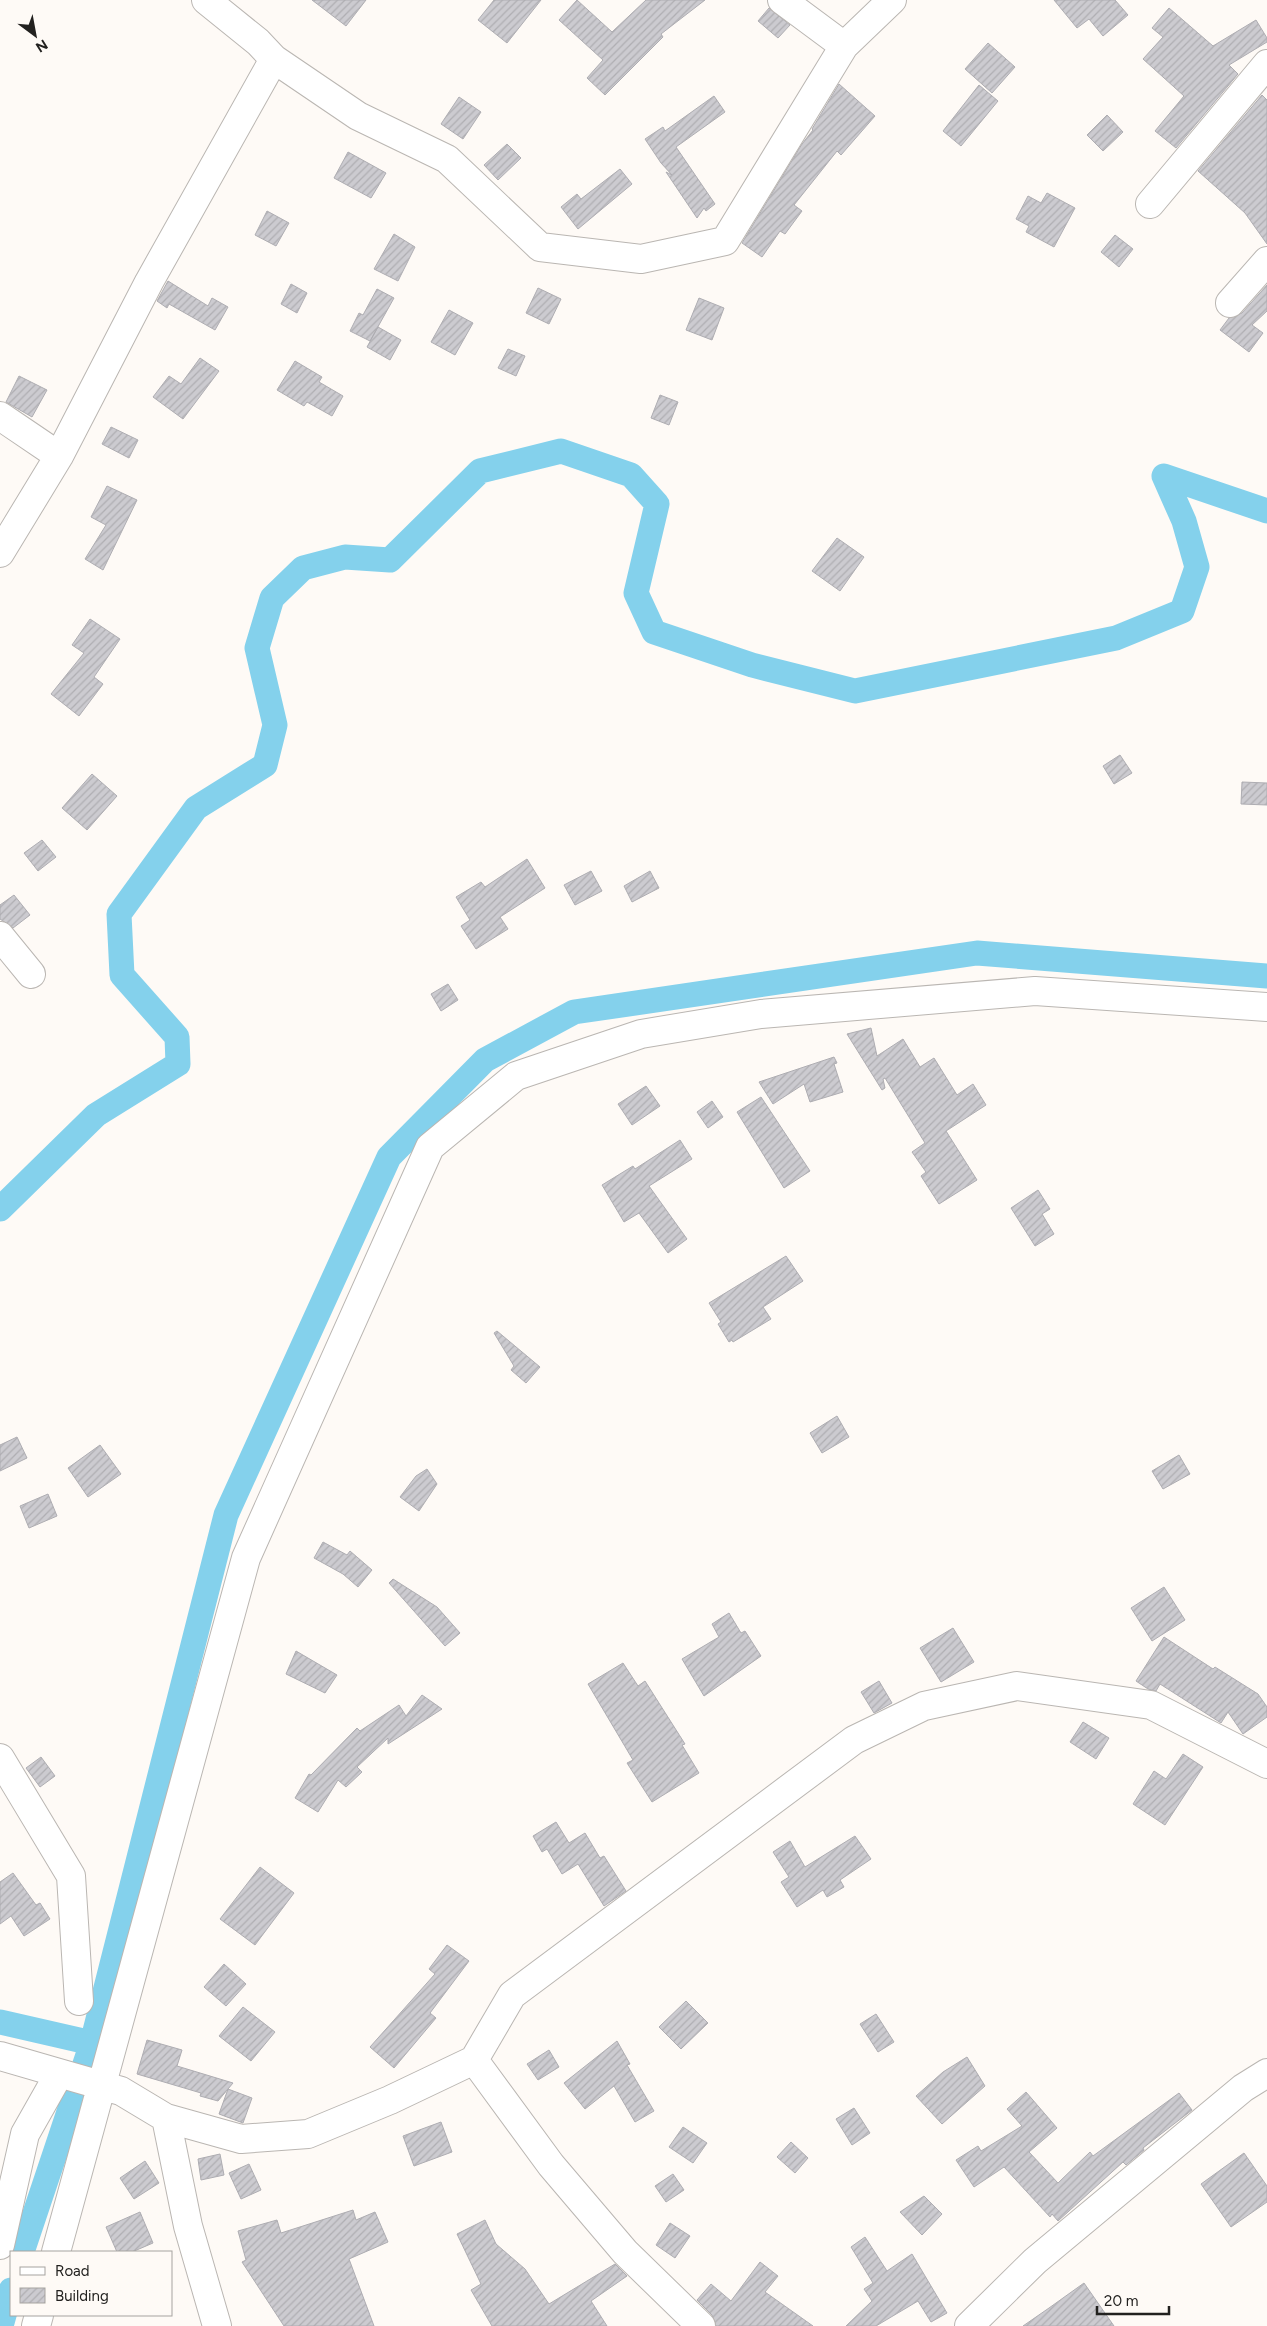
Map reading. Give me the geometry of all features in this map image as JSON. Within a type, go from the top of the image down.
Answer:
[{"type":"street","points":[[206,0],[258,42],[274,59],[358,116],[447,159],[540,247],[641,259],[725,241],[844,46],[892,0]]},
{"type":"street","points":[[782,0],[844,46]]},
{"type":"street","points":[[0,553],[59,456],[149,282],[274,59]]},
{"type":"street","points":[[1150,204],[1267,64]]},
{"type":"street","points":[[1230,303],[1267,261]]},
{"type":"street","points":[[0,416],[59,456]]},
{"type":"street","points":[[0,936],[31,974]]},
{"type":"street","points":[[56,2251],[246,1558],[430,1147],[516,1076],[650,1032],[761,1014],[1035,991],[1267,1007]]},
{"type":"street","points":[[0,2056],[121,2091],[166,2118],[241,2140],[308,2134],[390,2100],[474,2060],[512,1994],[854,1740],[924,1706],[1017,1686],[1152,1705],[1267,1764]]},
{"type":"street","points":[[0,1758],[71,1876],[79,2000]]},
{"type":"street","points":[[474,2060],[552,2165],[625,2252],[701,2326]]},
{"type":"street","points":[[969,2326],[1035,2261],[1243,2088],[1267,2073]]},
{"type":"street","points":[[0,2244],[24,2134],[60,2074]]},
{"type":"street","points":[[166,2118],[188,2226],[217,2326]]},
{"type":"building","points":[[312,0],[366,0],[346,26]]},
{"type":"building","points":[[494,0],[541,0],[507,43],[478,20]]},
{"type":"building","points":[[577,0],[612,32],[646,0],[705,0],[661,34],[663,37],[605,95],[587,78],[603,60],[559,20]]},
{"type":"building","points":[[1054,0],[1115,0],[1128,15],[1103,36],[1089,19],[1077,28]]},
{"type":"building","points":[[769,8],[790,25],[778,38],[758,21]]},
{"type":"building","points":[[1169,8],[1213,46],[1256,20],[1267,38],[1267,42],[1229,65],[1238,74],[1176,148],[1155,131],[1184,96],[1143,59],[1163,37],[1152,28]]},
{"type":"building","points":[[988,43],[1015,67],[992,93],[965,69]]},
{"type":"building","points":[[839,84],[875,116],[841,155],[837,151],[794,205],[802,211],[785,234],[780,231],[762,257],[742,243],[802,144],[813,130]]},
{"type":"building","points":[[979,85],[998,101],[961,146],[943,131]]},
{"type":"building","points":[[1262,95],[1267,100],[1267,244],[1245,213],[1198,171]]},
{"type":"building","points":[[714,96],[725,112],[676,147],[715,204],[706,211],[704,208],[697,218],[666,172],[672,175],[661,163],[645,139],[663,127],[665,131]]},
{"type":"building","points":[[459,97],[481,112],[463,139],[441,124]]},
{"type":"building","points":[[1107,115],[1123,132],[1103,151],[1087,135]]},
{"type":"building","points":[[507,144],[521,158],[498,180],[484,165]]},
{"type":"building","points":[[348,152],[386,173],[371,198],[334,178]]},
{"type":"building","points":[[620,169],[632,184],[578,229],[561,207],[577,194],[581,199]]},
{"type":"building","points":[[1047,193],[1075,208],[1054,247],[1026,232],[1029,226],[1016,219],[1028,196],[1041,203]]},
{"type":"building","points":[[267,211],[289,223],[276,246],[255,235]]},
{"type":"building","points":[[394,234],[415,247],[398,281],[374,269]]},
{"type":"building","points":[[1115,235],[1133,249],[1119,267],[1101,252]]},
{"type":"building","points":[[168,281],[208,306],[212,298],[228,307],[215,330],[169,304],[167,308],[157,301]]},
{"type":"building","points":[[291,284],[307,293],[297,313],[281,304]]},
{"type":"building","points":[[1267,285],[1267,311],[1252,325],[1263,333],[1249,352],[1220,330],[1229,318],[1242,313]]},
{"type":"building","points":[[538,288],[561,299],[549,324],[526,313]]},
{"type":"building","points":[[377,289],[394,298],[370,341],[350,331],[359,313],[363,315]]},
{"type":"building","points":[[699,298],[724,308],[712,340],[686,330]]},
{"type":"building","points":[[449,310],[473,323],[455,355],[431,342]]},
{"type":"building","points":[[378,327],[401,340],[390,360],[367,347]]},
{"type":"building","points":[[508,349],[525,356],[516,376],[498,368]]},
{"type":"building","points":[[200,358],[219,371],[183,419],[153,397],[169,376],[181,384]]},
{"type":"building","points":[[295,361],[322,377],[319,382],[343,396],[332,416],[307,402],[304,406],[277,390]]},
{"type":"building","points":[[19,376],[47,390],[32,417],[6,402]]},
{"type":"building","points":[[660,395],[678,402],[669,425],[651,418]]},
{"type":"building","points":[[111,427],[138,440],[129,458],[102,444]]},
{"type":"building","points":[[107,486],[137,500],[103,570],[85,559],[106,525],[91,517]]},
{"type":"building","points":[[837,538],[864,557],[840,591],[812,571]]},
{"type":"building","points":[[90,619],[120,639],[94,677],[103,684],[79,716],[51,694],[84,653],[72,645]]},
{"type":"building","points":[[1120,755],[1132,773],[1114,784],[1103,766]]},
{"type":"building","points":[[92,774],[117,796],[87,830],[62,808]]},
{"type":"building","points":[[1242,782],[1267,783],[1267,805],[1241,804]]},
{"type":"building","points":[[42,840],[56,857],[38,871],[24,853]]},
{"type":"building","points":[[527,859],[545,888],[500,917],[508,929],[476,949],[461,926],[470,920],[456,897],[481,882],[485,887]]},
{"type":"building","points":[[591,871],[602,891],[575,905],[564,885]]},
{"type":"building","points":[[650,871],[659,888],[632,902],[624,886]]},
{"type":"building","points":[[14,895],[30,915],[13,928],[0,919],[0,905]]},
{"type":"building","points":[[448,984],[458,1000],[441,1011],[431,994]]},
{"type":"building","points":[[871,1028],[877,1056],[903,1039],[920,1067],[934,1058],[957,1095],[973,1084],[986,1105],[946,1131],[977,1180],[939,1204],[921,1176],[926,1172],[912,1152],[925,1143],[885,1078],[883,1079],[885,1088],[882,1090],[847,1034]]},
{"type":"building","points":[[834,1057],[837,1063],[834,1064],[843,1092],[810,1102],[804,1084],[773,1104],[759,1082]]},
{"type":"building","points":[[646,1086],[660,1106],[632,1125],[618,1104]]},
{"type":"building","points":[[761,1097],[810,1171],[784,1188],[737,1112]]},
{"type":"building","points":[[712,1101],[723,1117],[708,1128],[697,1112]]},
{"type":"building","points":[[680,1140],[692,1159],[649,1186],[687,1239],[668,1253],[639,1213],[624,1222],[602,1185],[633,1166],[635,1169]]},
{"type":"building","points":[[1038,1190],[1050,1209],[1042,1214],[1054,1234],[1035,1246],[1011,1208]]},
{"type":"building","points":[[786,1256],[803,1281],[763,1307],[771,1319],[733,1342],[732,1340],[729,1342],[718,1324],[721,1322],[709,1303]]},
{"type":"building","points":[[497,1331],[540,1367],[526,1383],[511,1370],[514,1366],[494,1333]]},
{"type":"building","points":[[837,1416],[849,1437],[822,1453],[810,1433]]},
{"type":"building","points":[[17,1437],[27,1458],[0,1471],[0,1445]]},
{"type":"building","points":[[100,1445],[121,1474],[88,1497],[68,1468]]},
{"type":"building","points":[[1179,1455],[1190,1474],[1163,1489],[1152,1471]]},
{"type":"building","points":[[427,1469],[437,1484],[419,1511],[400,1497],[416,1476]]},
{"type":"building","points":[[48,1494],[57,1516],[29,1528],[20,1506]]},
{"type":"building","points":[[323,1542],[347,1555],[350,1551],[372,1570],[358,1587],[343,1574],[314,1558]]},
{"type":"building","points":[[393,1579],[437,1607],[460,1633],[445,1646],[389,1583]]},
{"type":"building","points":[[1164,1587],[1185,1620],[1152,1641],[1131,1608]]},
{"type":"building","points":[[729,1613],[741,1633],[745,1631],[761,1656],[704,1696],[682,1659],[719,1637],[712,1624]]},
{"type":"building","points":[[953,1628],[974,1662],[941,1682],[920,1648]]},
{"type":"building","points":[[1164,1637],[1213,1669],[1215,1667],[1258,1694],[1267,1707],[1267,1717],[1243,1734],[1228,1712],[1221,1723],[1160,1684],[1156,1691],[1148,1689],[1136,1681]]},
{"type":"building","points":[[296,1651],[337,1675],[325,1693],[286,1674]]},
{"type":"building","points":[[623,1663],[638,1686],[645,1681],[685,1744],[682,1745],[699,1773],[652,1802],[627,1763],[633,1760],[588,1684]]},
{"type":"building","points":[[879,1681],[892,1703],[874,1713],[861,1692]]},
{"type":"building","points":[[422,1695],[442,1709],[388,1744],[388,1738],[357,1767],[362,1772],[346,1787],[338,1780],[318,1812],[295,1798],[309,1774],[311,1775],[357,1728],[360,1731],[399,1705],[406,1716]]},
{"type":"building","points":[[1083,1722],[1109,1738],[1096,1759],[1070,1742]]},
{"type":"building","points":[[1183,1754],[1203,1767],[1165,1825],[1133,1804],[1154,1771],[1166,1779]]},
{"type":"building","points":[[41,1757],[55,1776],[40,1787],[26,1768]]},
{"type":"building","points":[[556,1822],[569,1843],[585,1833],[600,1858],[604,1856],[626,1891],[604,1906],[578,1864],[562,1874],[547,1849],[542,1852],[533,1836]]},
{"type":"building","points":[[855,1836],[871,1859],[840,1880],[844,1887],[827,1897],[823,1890],[797,1907],[781,1882],[789,1877],[773,1852],[790,1841],[805,1867]]},
{"type":"building","points":[[260,1867],[294,1893],[255,1945],[220,1919]]},
{"type":"building","points":[[13,1873],[36,1905],[40,1903],[50,1919],[24,1936],[11,1916],[0,1924],[0,1882]]},
{"type":"building","points":[[447,1945],[469,1961],[430,2013],[436,2018],[394,2068],[370,2047],[435,1974],[429,1969]]},
{"type":"building","points":[[224,1964],[246,1984],[226,2006],[204,1987]]},
{"type":"building","points":[[686,2001],[708,2023],[681,2049],[659,2027]]},
{"type":"building","points":[[243,2007],[275,2032],[251,2061],[219,2036]]},
{"type":"building","points":[[876,2014],[894,2042],[878,2052],[860,2024]]},
{"type":"building","points":[[147,2040],[182,2050],[177,2066],[233,2083],[218,2101],[200,2096],[201,2093],[137,2074]]},
{"type":"building","points":[[617,2041],[630,2064],[627,2065],[654,2111],[635,2122],[614,2086],[585,2109],[564,2083]]},
{"type":"building","points":[[549,2050],[559,2067],[538,2080],[527,2064]]},
{"type":"building","points":[[967,2057],[985,2086],[942,2124],[916,2096],[943,2072]]},
{"type":"building","points":[[228,2089],[252,2098],[243,2123],[219,2114]]},
{"type":"building","points":[[1026,2092],[1057,2128],[1029,2152],[1058,2183],[1090,2152],[1093,2156],[1179,2093],[1192,2110],[1143,2148],[1144,2150],[1126,2165],[1123,2162],[1058,2221],[1052,2214],[1050,2217],[1004,2167],[974,2187],[956,2160],[978,2146],[981,2151],[1022,2126],[1007,2109]]},
{"type":"building","points":[[854,2108],[870,2133],[852,2145],[836,2119]]},
{"type":"building","points":[[441,2122],[452,2152],[414,2166],[403,2136]]},
{"type":"building","points":[[683,2127],[707,2143],[693,2163],[669,2147]]},
{"type":"building","points":[[791,2142],[808,2158],[795,2173],[777,2157]]},
{"type":"building","points":[[1244,2153],[1267,2186],[1267,2202],[1231,2227],[1201,2184]]},
{"type":"building","points":[[220,2154],[224,2175],[201,2180],[198,2159]]},
{"type":"building","points":[[145,2161],[159,2183],[134,2199],[120,2178]]},
{"type":"building","points":[[249,2164],[261,2190],[241,2199],[229,2173]]},
{"type":"building","points":[[673,2174],[684,2190],[666,2202],[655,2186]]},
{"type":"building","points":[[924,2196],[942,2214],[922,2235],[900,2212]]},
{"type":"building","points":[[353,2210],[356,2220],[375,2212],[388,2242],[349,2259],[374,2326],[284,2326],[242,2262],[246,2260],[238,2231],[277,2220],[281,2233]]},
{"type":"building","points":[[140,2212],[153,2243],[134,2251],[117,2251],[106,2227]]},
{"type":"building","points":[[485,2220],[496,2244],[525,2269],[549,2304],[615,2264],[627,2276],[591,2301],[607,2326],[492,2326],[471,2290],[481,2284],[457,2234]]},
{"type":"building","points":[[670,2223],[690,2236],[675,2258],[656,2245]]},
{"type":"building","points":[[865,2237],[887,2271],[912,2254],[947,2313],[931,2322],[918,2301],[876,2326],[846,2326],[872,2301],[864,2289],[873,2283],[851,2247]]},
{"type":"building","points":[[760,2262],[778,2276],[765,2292],[813,2326],[716,2326],[712,2315],[697,2300],[711,2284],[731,2301]]},
{"type":"building","points":[[1084,2283],[1114,2326],[1023,2326],[1049,2308]]},
{"type":"waterway","points":[[0,1209],[96,1115],[178,1064],[177,1037],[122,975],[119,914],[196,808],[265,765],[275,725],[257,648],[272,598],[303,568],[345,557],[390,560],[480,471],[561,451],[631,475],[657,504],[636,593],[654,632],[752,665],[855,691],[1116,638],[1182,611],[1197,567],[1184,521],[1164,476],[1267,511]]},
{"type":"waterway","points":[[22,2251],[92,2043],[226,1515],[389,1157],[485,1060],[574,1012],[977,953],[1267,976]]},
{"type":"waterway","points":[[0,2022],[92,2043]]},
{"type":"waterway","points":[[1,2326],[10,2294]]}]
